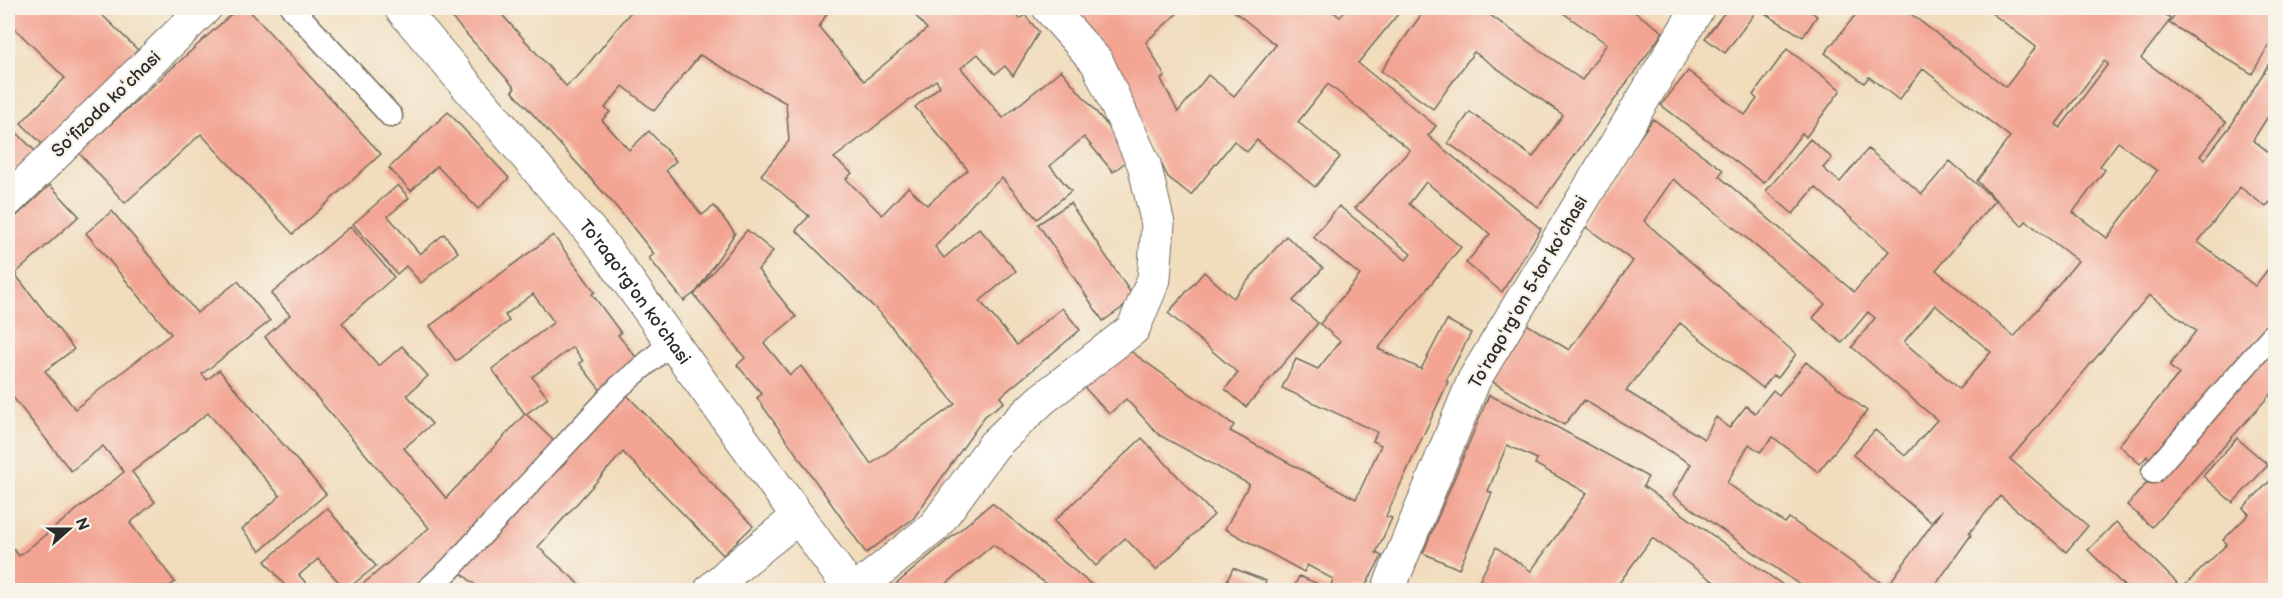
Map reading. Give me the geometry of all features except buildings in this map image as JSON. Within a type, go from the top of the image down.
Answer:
[{"type":"street","name":"Soʻfizoda koʻchasi","points":[[8,200],[205,8]]},
{"type":"street","points":[[856,591],[935,526],[994,445],[1033,408],[1133,329],[1154,279],[1158,224],[1144,164],[1097,62],[1049,8]]},
{"type":"street","name":"Toʻraqoʻrgʻon 5-tor koʻchasi","points":[[1388,591],[1474,380],[1698,8]]},
{"type":"street","name":"To'raqo'rg'on ko'chasi","points":[[412,12],[602,245],[851,591]]},
{"type":"street","points":[[711,591],[735,568],[798,517]]},
{"type":"lane","points":[[292,8],[391,116]]},
{"type":"lane","points":[[2153,472],[2276,331]]},
{"type":"lane","points":[[427,591],[619,387],[672,342]]}]
